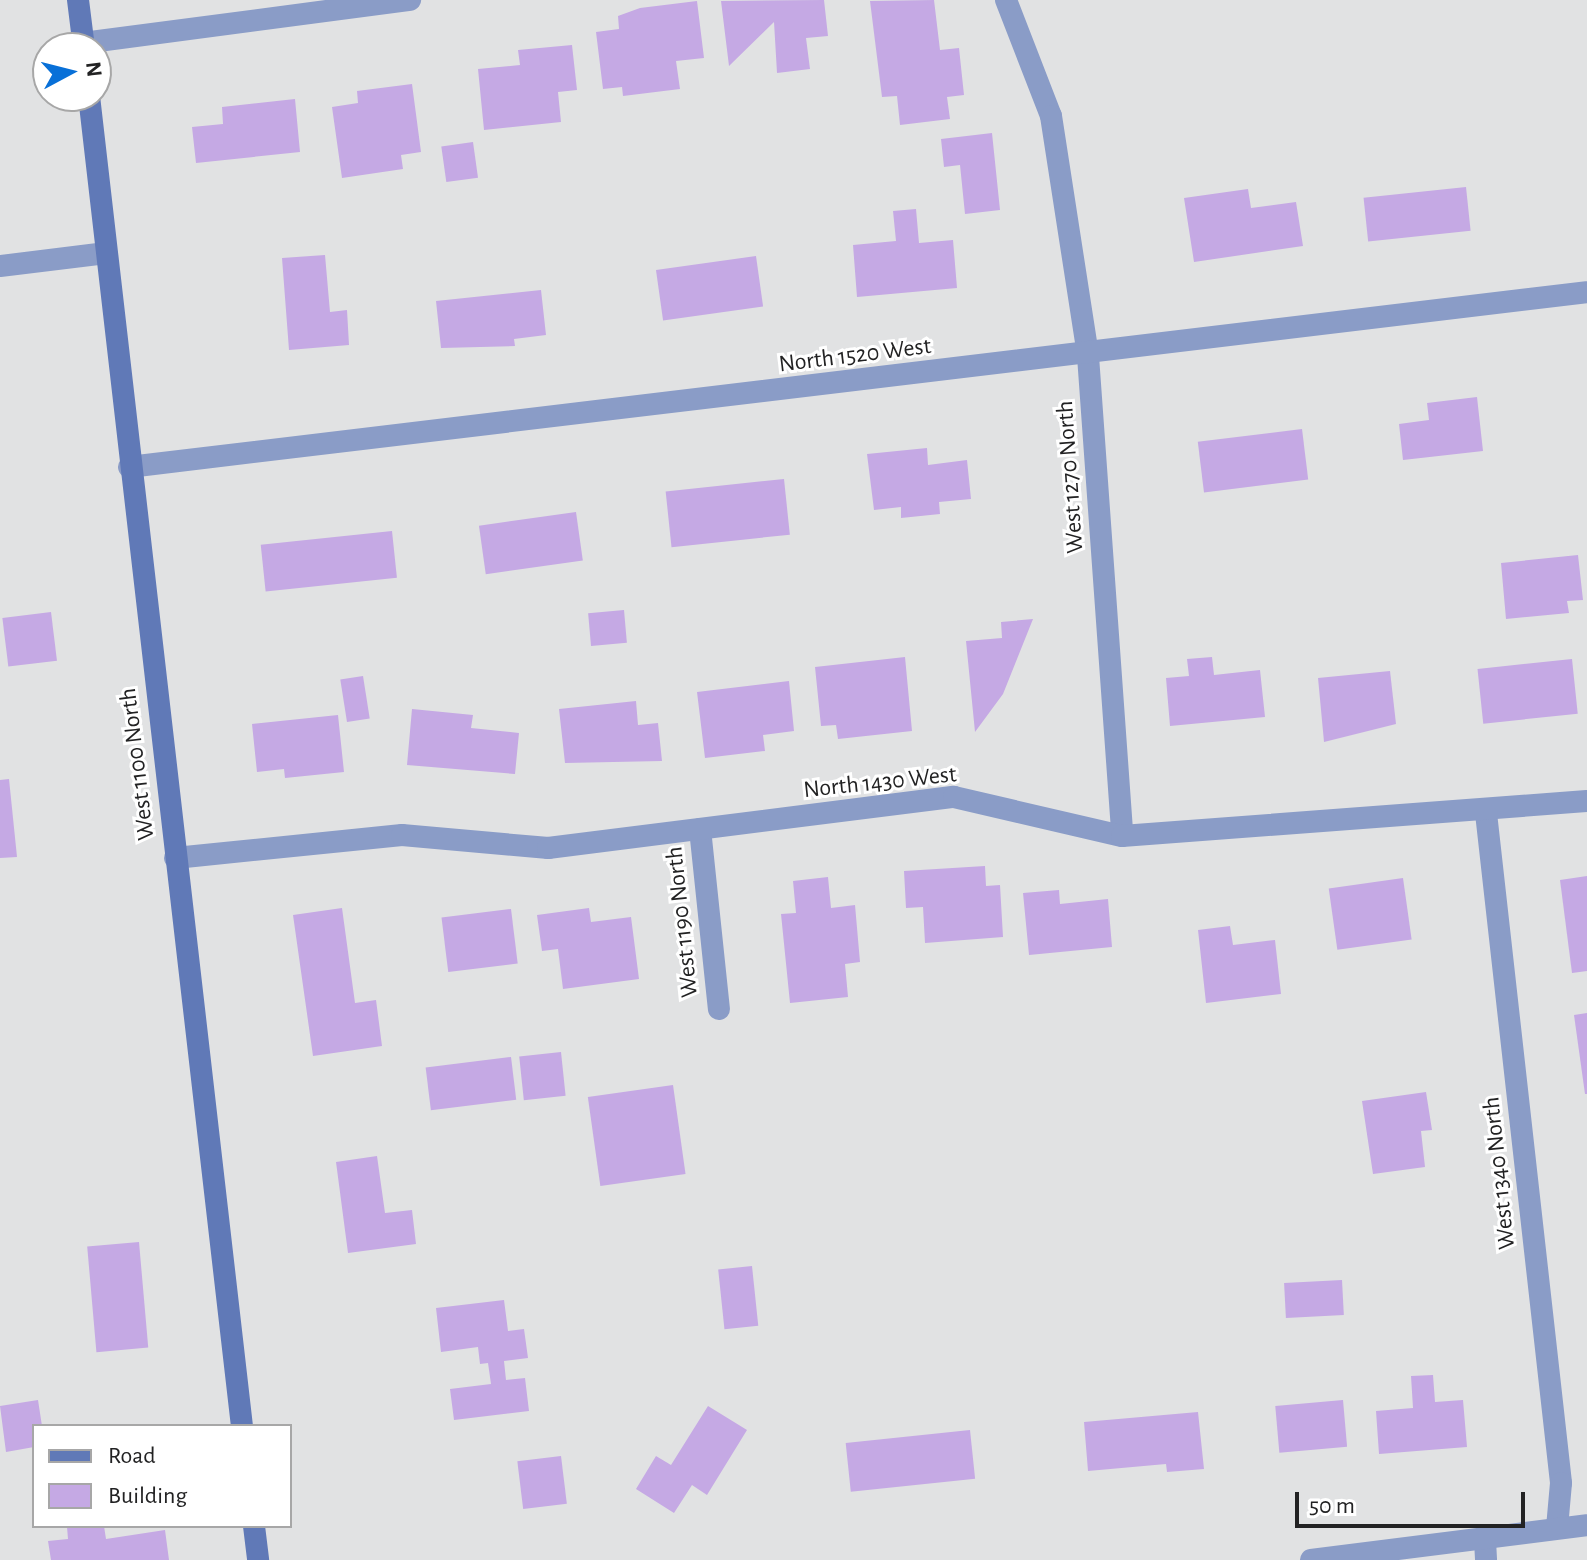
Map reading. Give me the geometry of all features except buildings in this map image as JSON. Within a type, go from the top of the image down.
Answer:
[{"type":"main road","points":[[78,0],[81,32]]},
{"type":"main road","name":"West 1100 North","points":[[91,112],[129,467],[242,1424]]},
{"type":"main road","points":[[254,1528],[258,1560]]},
{"type":"street","points":[[112,42],[410,0]]},
{"type":"street","name":"West 1270 North","points":[[1006,0],[1051,116],[1088,356],[1122,836]]},
{"type":"street","points":[[0,266],[106,253]]},
{"type":"street","name":"North 1520 West","points":[[129,467],[1088,356],[1587,292]]},
{"type":"street","name":"North 1430 West","points":[[175,858],[402,835],[548,848],[954,797],[1122,836],[1486,813],[1587,801]]},
{"type":"street","name":"West 1340 North","points":[[1486,813],[1561,1483],[1557,1528]]},
{"type":"street","name":"West 1190 North","points":[[700,829],[719,1009]]},
{"type":"street","points":[[1311,1560],[1485,1550],[1557,1528],[1587,1525]]}]
